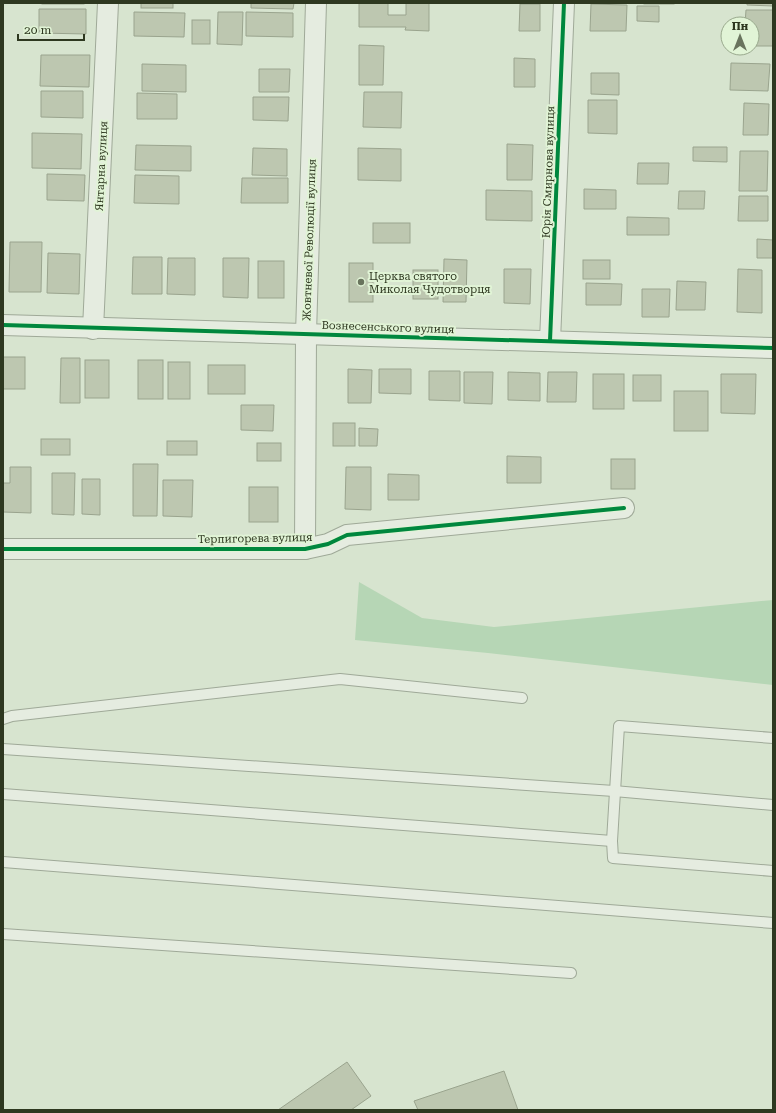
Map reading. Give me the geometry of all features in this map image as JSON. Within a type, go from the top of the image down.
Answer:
[{"type":"street","name":"Янтарна вулиця","points":[[93,329],[108,3]]},
{"type":"street","name":"Жовтневої Революції вулиця","points":[[305,549],[306,334],[316,3]]},
{"type":"street","name":"Юрія Смирнова вулиця","points":[[550,341],[564,3]]},
{"type":"street","name":"Вознесенського вулиця","points":[[3,325],[93,329],[773,348]]},
{"type":"street","name":"Терпигорева вулиця","points":[[3,549],[305,549],[328,544],[347,535],[624,508]]},
{"type":"lane","points":[[3,719],[12,716],[340,679],[522,698]]},
{"type":"lane","points":[[773,738],[620,726],[614,791],[612,841],[613,858],[773,871]]},
{"type":"lane","points":[[3,749],[614,791],[773,804]]},
{"type":"lane","points":[[3,794],[612,841]]},
{"type":"lane","points":[[3,862],[773,923]]},
{"type":"lane","points":[[3,934],[571,973]]},
{"type":"green space","points":[[359,582],[422,618],[494,627],[773,600],[773,685],[488,653],[355,640]]},
{"type":"building","points":[[84,3],[84,4],[42,4]]},
{"type":"building","points":[[141,3],[173,3],[173,8],[141,8]]},
{"type":"building","points":[[251,3],[294,3],[293,9],[251,8]]},
{"type":"building","points":[[359,3],[388,3],[388,15],[406,15],[406,3],[429,3],[429,31],[405,30],[406,27],[359,27]]},
{"type":"building","points":[[674,3],[674,4],[644,4]]},
{"type":"building","points":[[747,3],[773,3],[773,6],[747,5]]},
{"type":"building","points":[[520,4],[540,4],[540,31],[519,31]]},
{"type":"building","points":[[591,4],[627,5],[626,31],[590,31]]},
{"type":"building","points":[[637,6],[659,6],[659,22],[637,21]]},
{"type":"building","points":[[39,9],[86,9],[86,34],[39,33]]},
{"type":"building","points":[[746,10],[773,10],[773,46],[760,46],[760,16],[746,16]]},
{"type":"building","points":[[134,12],[185,13],[184,37],[134,36]]},
{"type":"building","points":[[218,12],[243,12],[242,45],[217,44]]},
{"type":"building","points":[[246,12],[293,13],[293,37],[246,36]]},
{"type":"building","points":[[192,20],[210,20],[210,44],[192,44]]},
{"type":"building","points":[[359,45],[384,46],[383,85],[359,85]]},
{"type":"building","points":[[41,55],[90,55],[89,87],[40,86]]},
{"type":"building","points":[[514,58],[535,59],[535,87],[514,87]]},
{"type":"building","points":[[731,63],[770,64],[768,91],[730,90]]},
{"type":"building","points":[[142,64],[186,65],[186,92],[142,91]]},
{"type":"building","points":[[259,69],[290,69],[289,92],[259,92]]},
{"type":"building","points":[[591,73],[619,73],[619,95],[591,94]]},
{"type":"building","points":[[41,91],[83,91],[83,118],[41,117]]},
{"type":"building","points":[[364,92],[402,92],[401,128],[363,127]]},
{"type":"building","points":[[137,93],[177,94],[177,119],[137,119]]},
{"type":"building","points":[[253,97],[289,97],[288,121],[253,120]]},
{"type":"building","points":[[588,100],[617,100],[617,134],[588,133]]},
{"type":"building","points":[[744,103],[769,104],[768,135],[743,135]]},
{"type":"building","points":[[32,133],[82,134],[81,169],[32,168]]},
{"type":"building","points":[[507,144],[533,145],[532,180],[507,180]]},
{"type":"building","points":[[136,145],[191,146],[191,171],[135,170]]},
{"type":"building","points":[[693,147],[727,147],[727,162],[693,161]]},
{"type":"building","points":[[253,148],[287,149],[287,176],[252,175]]},
{"type":"building","points":[[358,148],[401,149],[401,181],[358,180]]},
{"type":"building","points":[[740,151],[768,151],[767,191],[739,191]]},
{"type":"building","points":[[638,163],[669,163],[668,184],[637,184]]},
{"type":"building","points":[[47,174],[85,175],[84,201],[47,200]]},
{"type":"building","points":[[135,175],[179,176],[179,204],[134,203]]},
{"type":"building","points":[[242,178],[288,178],[288,203],[241,203]]},
{"type":"building","points":[[584,189],[616,190],[616,209],[584,209]]},
{"type":"building","points":[[486,190],[532,191],[532,221],[486,220]]},
{"type":"building","points":[[679,191],[705,191],[704,209],[678,209]]},
{"type":"building","points":[[739,196],[768,196],[768,221],[738,221]]},
{"type":"building","points":[[627,217],[669,218],[669,235],[627,235]]},
{"type":"building","points":[[373,223],[410,223],[410,243],[373,243]]},
{"type":"building","points":[[757,239],[773,240],[773,258],[757,258]]},
{"type":"building","points":[[10,242],[42,242],[41,292],[9,292]]},
{"type":"building","points":[[48,253],[80,254],[79,294],[47,293]]},
{"type":"building","points":[[133,257],[162,257],[162,294],[132,294]]},
{"type":"building","points":[[168,258],[195,258],[195,295],[167,294]]},
{"type":"building","points":[[223,258],[249,258],[248,298],[223,297]]},
{"type":"building","points":[[444,259],[467,260],[466,302],[443,302]]},
{"type":"building","points":[[583,260],[610,260],[610,279],[583,279]]},
{"type":"building","points":[[258,261],[284,261],[284,298],[258,298]]},
{"type":"building","name":"Церква святого Миколая Чудотворця","points":[[349,263],[373,263],[373,302],[349,302]]},
{"type":"building","points":[[504,269],[531,269],[530,304],[504,303]]},
{"type":"building","points":[[738,269],[762,270],[762,313],[737,312]]},
{"type":"building","points":[[413,270],[438,270],[438,299],[413,299]]},
{"type":"building","points":[[677,281],[706,282],[705,310],[676,310]]},
{"type":"building","points":[[586,283],[622,284],[621,305],[586,305]]},
{"type":"building","points":[[642,289],[670,289],[669,317],[642,317]]},
{"type":"building","points":[[3,357],[25,357],[25,389],[3,389]]},
{"type":"building","points":[[61,358],[80,358],[80,403],[60,403]]},
{"type":"building","points":[[85,360],[109,360],[109,398],[85,398]]},
{"type":"building","points":[[138,360],[163,360],[163,399],[138,399]]},
{"type":"building","points":[[168,362],[190,362],[190,399],[168,399]]},
{"type":"building","points":[[208,365],[245,365],[245,394],[208,394]]},
{"type":"building","points":[[348,369],[372,370],[371,403],[348,403]]},
{"type":"building","points":[[379,369],[411,369],[411,394],[379,393]]},
{"type":"building","points":[[429,371],[460,371],[460,401],[429,400]]},
{"type":"building","points":[[464,372],[493,372],[492,404],[464,403]]},
{"type":"building","points":[[508,372],[540,373],[540,401],[508,400]]},
{"type":"building","points":[[548,372],[577,372],[576,402],[547,402]]},
{"type":"building","points":[[593,374],[624,374],[624,409],[593,409]]},
{"type":"building","points":[[721,374],[756,374],[755,414],[721,413]]},
{"type":"building","points":[[633,375],[661,375],[661,401],[633,401]]},
{"type":"building","points":[[674,391],[708,391],[708,431],[674,431]]},
{"type":"building","points":[[241,405],[274,405],[273,431],[241,430]]},
{"type":"building","points":[[333,423],[355,423],[355,446],[333,446]]},
{"type":"building","points":[[359,428],[378,429],[377,446],[359,446]]},
{"type":"building","points":[[41,439],[70,439],[70,455],[41,455]]},
{"type":"building","points":[[167,441],[197,441],[197,455],[167,455]]},
{"type":"building","points":[[257,443],[281,443],[281,461],[257,461]]},
{"type":"building","points":[[507,456],[541,457],[541,483],[507,483]]},
{"type":"building","points":[[611,459],[635,459],[635,489],[611,489]]},
{"type":"building","points":[[133,464],[158,464],[157,516],[133,516]]},
{"type":"building","points":[[10,467],[31,467],[31,513],[3,512],[3,483],[10,483]]},
{"type":"building","points":[[346,467],[371,467],[371,510],[345,509]]},
{"type":"building","points":[[52,473],[75,473],[74,515],[52,514]]},
{"type":"building","points":[[388,474],[419,475],[419,500],[388,500]]},
{"type":"building","points":[[82,479],[100,479],[100,515],[82,514]]},
{"type":"building","points":[[163,480],[193,480],[192,517],[163,516]]},
{"type":"building","points":[[249,487],[278,487],[278,522],[249,522]]},
{"type":"building","points":[[347,1062],[371,1096],[351,1110],[278,1110]]},
{"type":"building","points":[[504,1071],[518,1110],[418,1110],[414,1101]]},
{"type":"cycle path","points":[[550,341],[564,3]]},
{"type":"cycle path","points":[[3,325],[773,348]]},
{"type":"cycle path","points":[[3,549],[305,549],[328,544],[347,535],[624,508]]},
{"type":"place","name":"Церква святого Миколая Чудотворця","points":[[361,282]]}]
